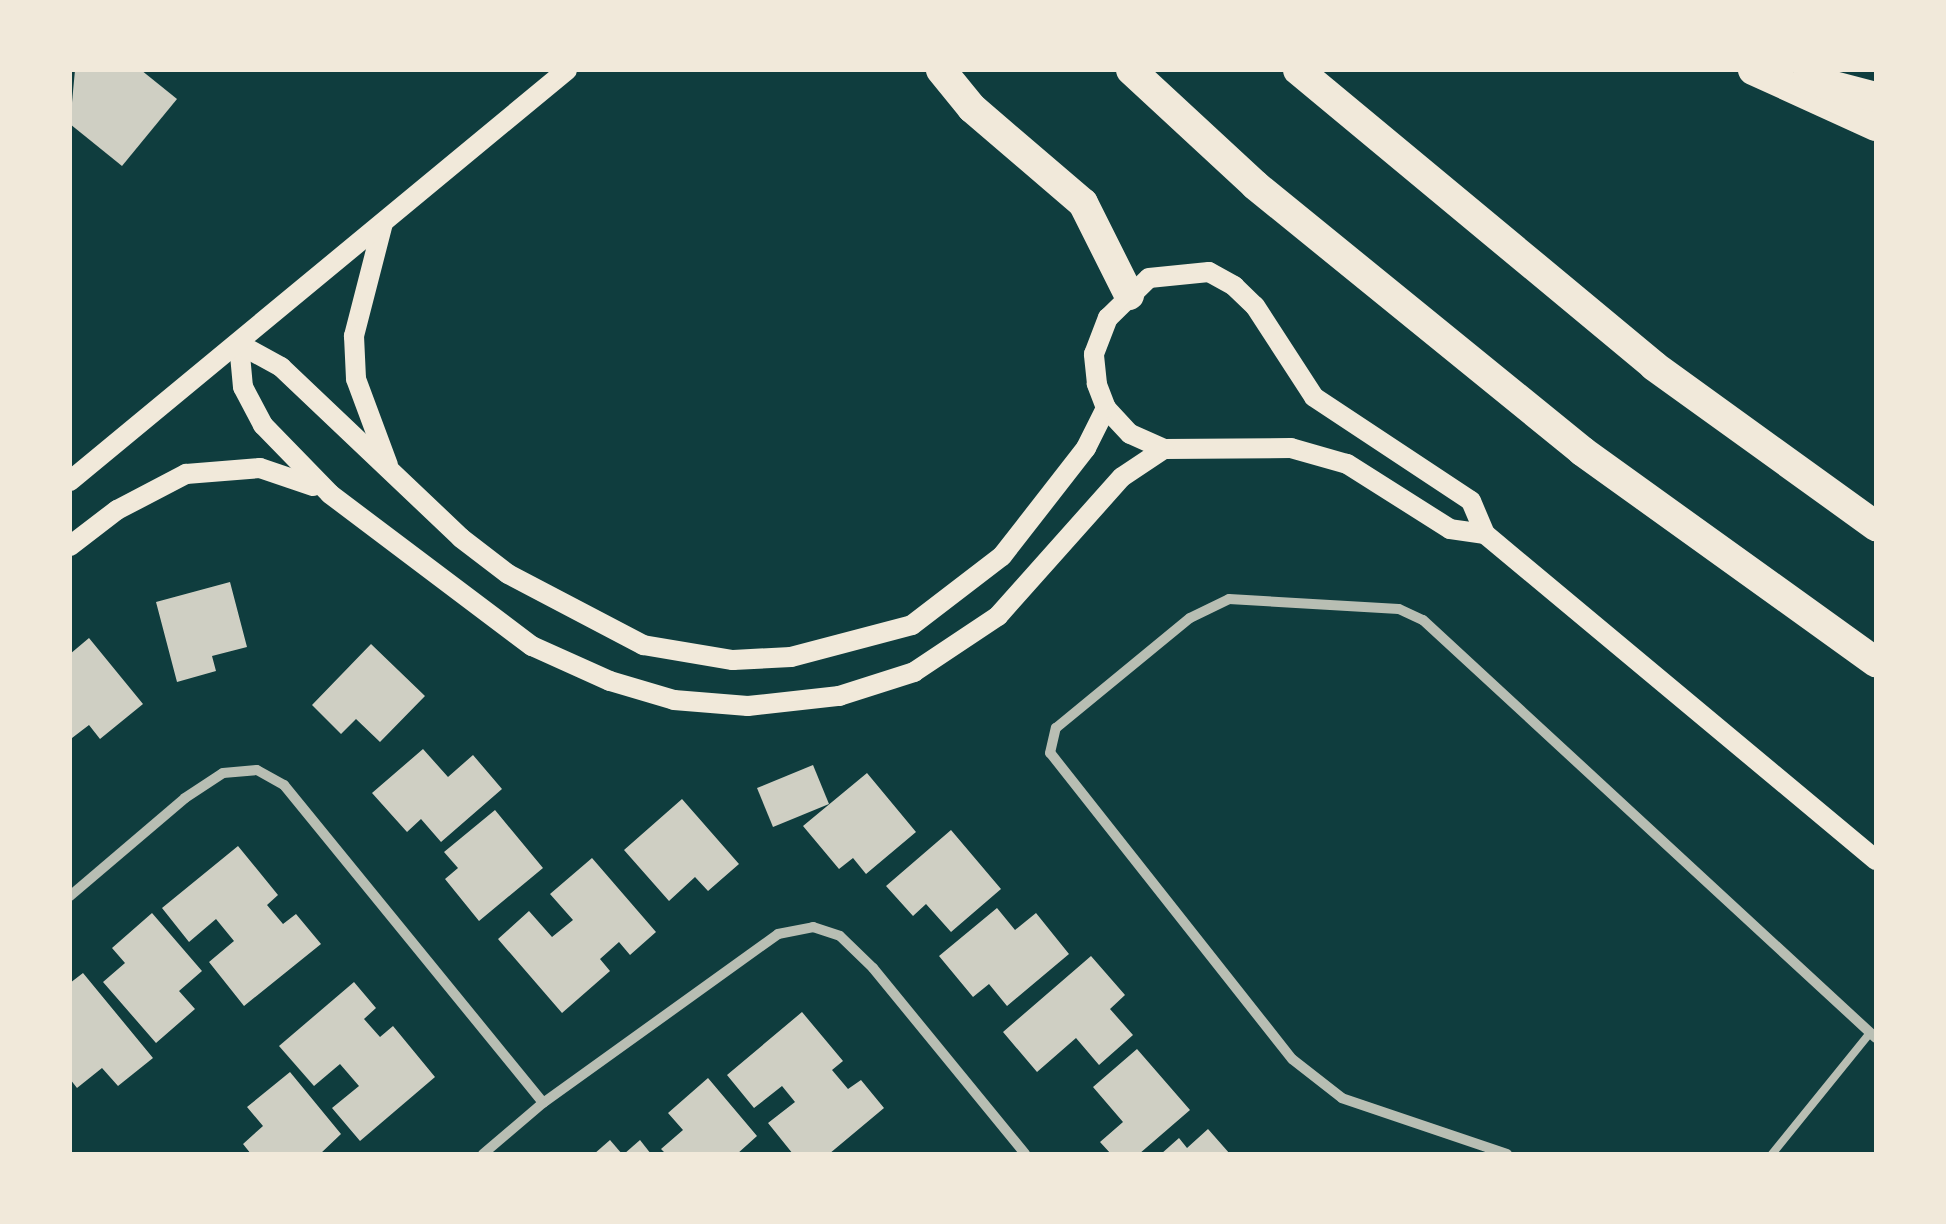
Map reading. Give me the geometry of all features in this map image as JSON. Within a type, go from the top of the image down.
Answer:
[{"type":"highway","points":[[941,70],[972,108],[1084,204],[1128,295]]},
{"type":"highway","points":[[1131,70],[1255,184],[1582,451],[1876,662]]},
{"type":"highway","points":[[1298,70],[1654,366],[1876,526]]},
{"type":"highway","points":[[1756,70],[1876,97]]},
{"type":"highway","points":[[1756,70],[1876,126]]},
{"type":"main road","points":[[70,482],[567,70]]},
{"type":"main road","points":[[383,223],[354,336],[360,394],[393,476]]},
{"type":"main road","points":[[1484,534],[1450,530],[1347,464],[1291,448],[1164,449],[1130,434],[1106,408],[1094,354],[1108,318],[1149,278],[1209,272],[1234,286],[1255,306],[1314,397],[1471,501],[1484,534],[1876,860]]},
{"type":"main road","points":[[240,344],[281,367],[393,476],[508,574],[643,645],[733,660],[791,657],[912,625],[1002,556],[1086,448],[1106,408]]},
{"type":"main road","points":[[240,344],[243,387],[263,425],[330,494],[532,646],[610,681],[674,700],[748,706],[839,696],[914,672],[998,616],[1122,477],[1164,449]]},
{"type":"main road","points":[[70,546],[117,510],[186,474],[260,468],[330,494]]},
{"type":"street","points":[[1507,1154],[1342,1098],[1292,1059],[1050,753],[1056,728],[1190,618],[1230,599],[1399,609],[1423,620],[1873,1035]]},
{"type":"street","points":[[70,896],[185,798],[222,774],[257,770],[284,785],[543,1103]]},
{"type":"street","points":[[483,1154],[543,1103],[778,934],[813,928],[840,936],[873,968],[1025,1154]]},
{"type":"lane","points":[[1772,1154],[1873,1035]]},
{"type":"building","points":[[75,70],[141,70],[177,99],[122,166],[70,124]]},
{"type":"building","points":[[230,582],[247,647],[212,656],[216,671],[177,682],[156,602]]},
{"type":"building","points":[[89,638],[143,704],[100,739],[89,725],[72,738],[70,654]]},
{"type":"building","points":[[371,644],[425,696],[380,742],[356,719],[341,734],[312,705]]},
{"type":"building","points":[[423,749],[448,777],[473,755],[502,789],[441,842],[421,819],[407,832],[372,793]]},
{"type":"building","points":[[813,765],[829,804],[773,827],[757,788]]},
{"type":"building","points":[[867,773],[916,832],[866,874],[853,858],[839,869],[803,826]]},
{"type":"building","points":[[682,799],[739,864],[708,891],[695,877],[669,901],[624,850]]},
{"type":"building","points":[[495,810],[543,868],[479,921],[445,879],[458,868],[444,852]]},
{"type":"building","points":[[951,830],[1001,889],[951,932],[926,904],[913,916],[886,886]]},
{"type":"building","points":[[238,846],[278,895],[267,905],[283,924],[296,914],[321,944],[244,1006],[209,962],[234,941],[216,919],[189,942],[162,908]]},
{"type":"building","points":[[592,858],[656,932],[630,955],[619,942],[600,959],[610,971],[562,1013],[498,939],[529,911],[552,937],[573,920],[550,894]]},
{"type":"building","points":[[997,908],[1015,930],[1036,913],[1069,954],[1007,1006],[989,984],[973,997],[939,956]]},
{"type":"building","points":[[152,913],[202,971],[179,991],[195,1009],[156,1043],[103,982],[125,963],[112,948]]},
{"type":"building","points":[[1091,956],[1125,995],[1110,1009],[1133,1035],[1099,1065],[1076,1038],[1037,1072],[1003,1032]]},
{"type":"building","points":[[83,973],[153,1058],[118,1086],[102,1068],[77,1088],[70,1079],[70,983]]},
{"type":"building","points":[[354,982],[376,1008],[364,1019],[380,1037],[393,1026],[435,1077],[360,1141],[332,1108],[359,1086],[340,1064],[314,1086],[279,1046]]},
{"type":"building","points":[[802,1012],[843,1061],[832,1070],[848,1089],[861,1080],[884,1108],[829,1154],[793,1154],[768,1123],[795,1102],[782,1086],[754,1108],[727,1075]]},
{"type":"building","points":[[1137,1049],[1190,1110],[1139,1154],[1111,1154],[1100,1142],[1123,1122],[1093,1087]]},
{"type":"building","points":[[290,1072],[341,1134],[320,1154],[251,1154],[243,1144],[263,1126],[247,1107]]},
{"type":"building","points":[[708,1078],[757,1136],[737,1154],[666,1154],[661,1149],[683,1130],[668,1113]]},
{"type":"building","points":[[1208,1129],[1230,1154],[1161,1154],[1179,1138],[1187,1148]]},
{"type":"building","points":[[610,1140],[622,1154],[594,1154]]},
{"type":"building","points":[[640,1140],[651,1154],[624,1154]]}]
